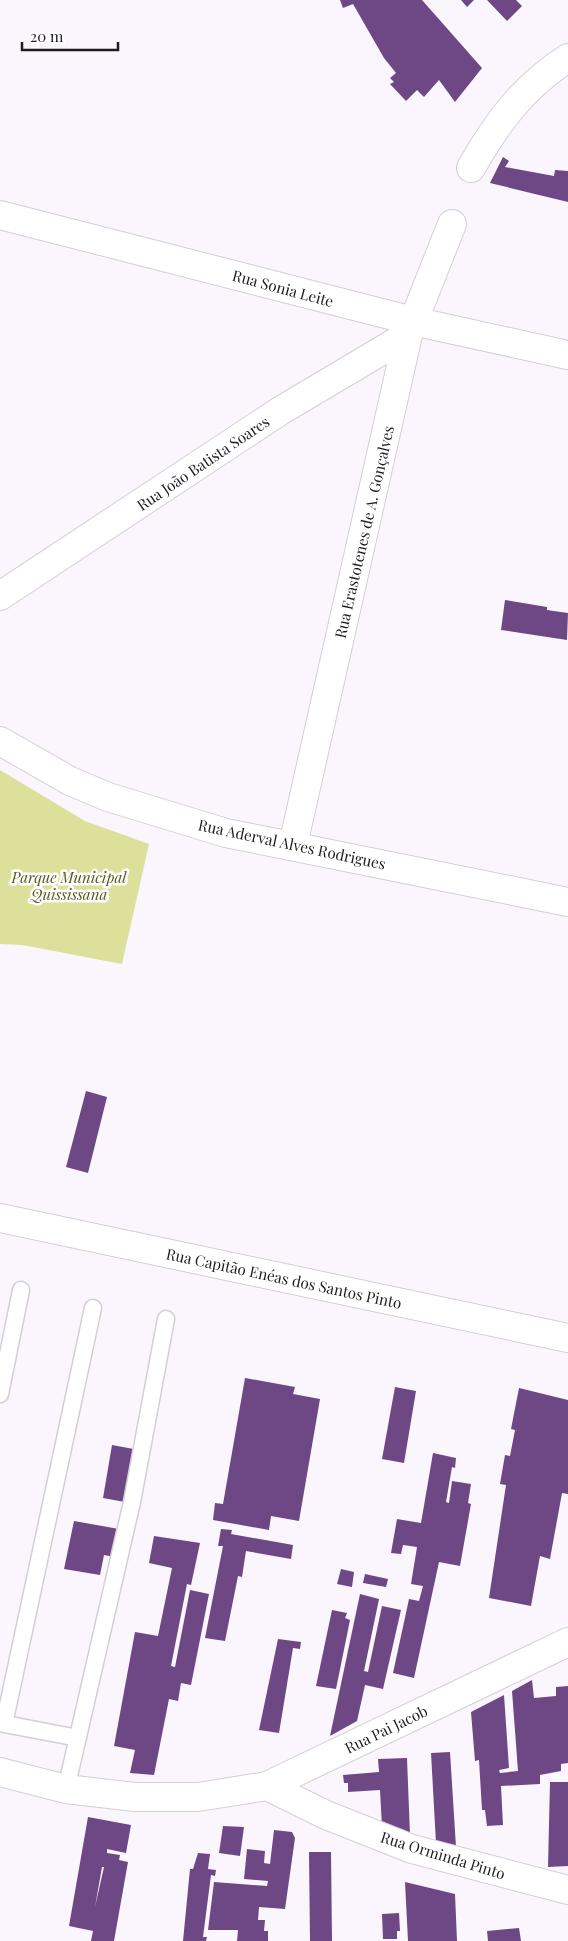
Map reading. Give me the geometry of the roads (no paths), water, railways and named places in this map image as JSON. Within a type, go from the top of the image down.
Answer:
[{"type":"street","points":[[471,168],[492,131],[515,102],[568,58]]},
{"type":"street","name":"Rua Sonia Leite","points":[[0,214],[411,328],[568,355]]},
{"type":"street","name":"Rua Erastotenes de A. Gonçalves","points":[[293,845],[411,328],[452,224]]},
{"type":"street","name":"Rua João Batista Soares","points":[[0,596],[280,411],[411,328]]},
{"type":"street","name":"Rua Aderval Alves Rodrigues","points":[[0,741],[70,781],[108,797],[226,833],[568,902]]},
{"type":"street","name":"Rua Capitão Enéas dos Santos Pinto","points":[[0,1218],[568,1338]]},
{"type":"street","name":"Rua Pai Jacob","points":[[66,1789],[135,1797],[198,1797],[267,1786],[568,1642]]},
{"type":"street","points":[[0,1772],[66,1789]]},
{"type":"street","name":"Rua Orminda Pinto","points":[[267,1786],[326,1815],[412,1849],[568,1890]]},
{"type":"lane","points":[[0,1394],[21,1290]]},
{"type":"lane","points":[[78,1738],[2,1723],[93,1308]]},
{"type":"lane","points":[[66,1789],[132,1502],[166,1319]]},
{"type":"park label","name":"Parque Municipal Quississana","points":[[69,886]]}]
